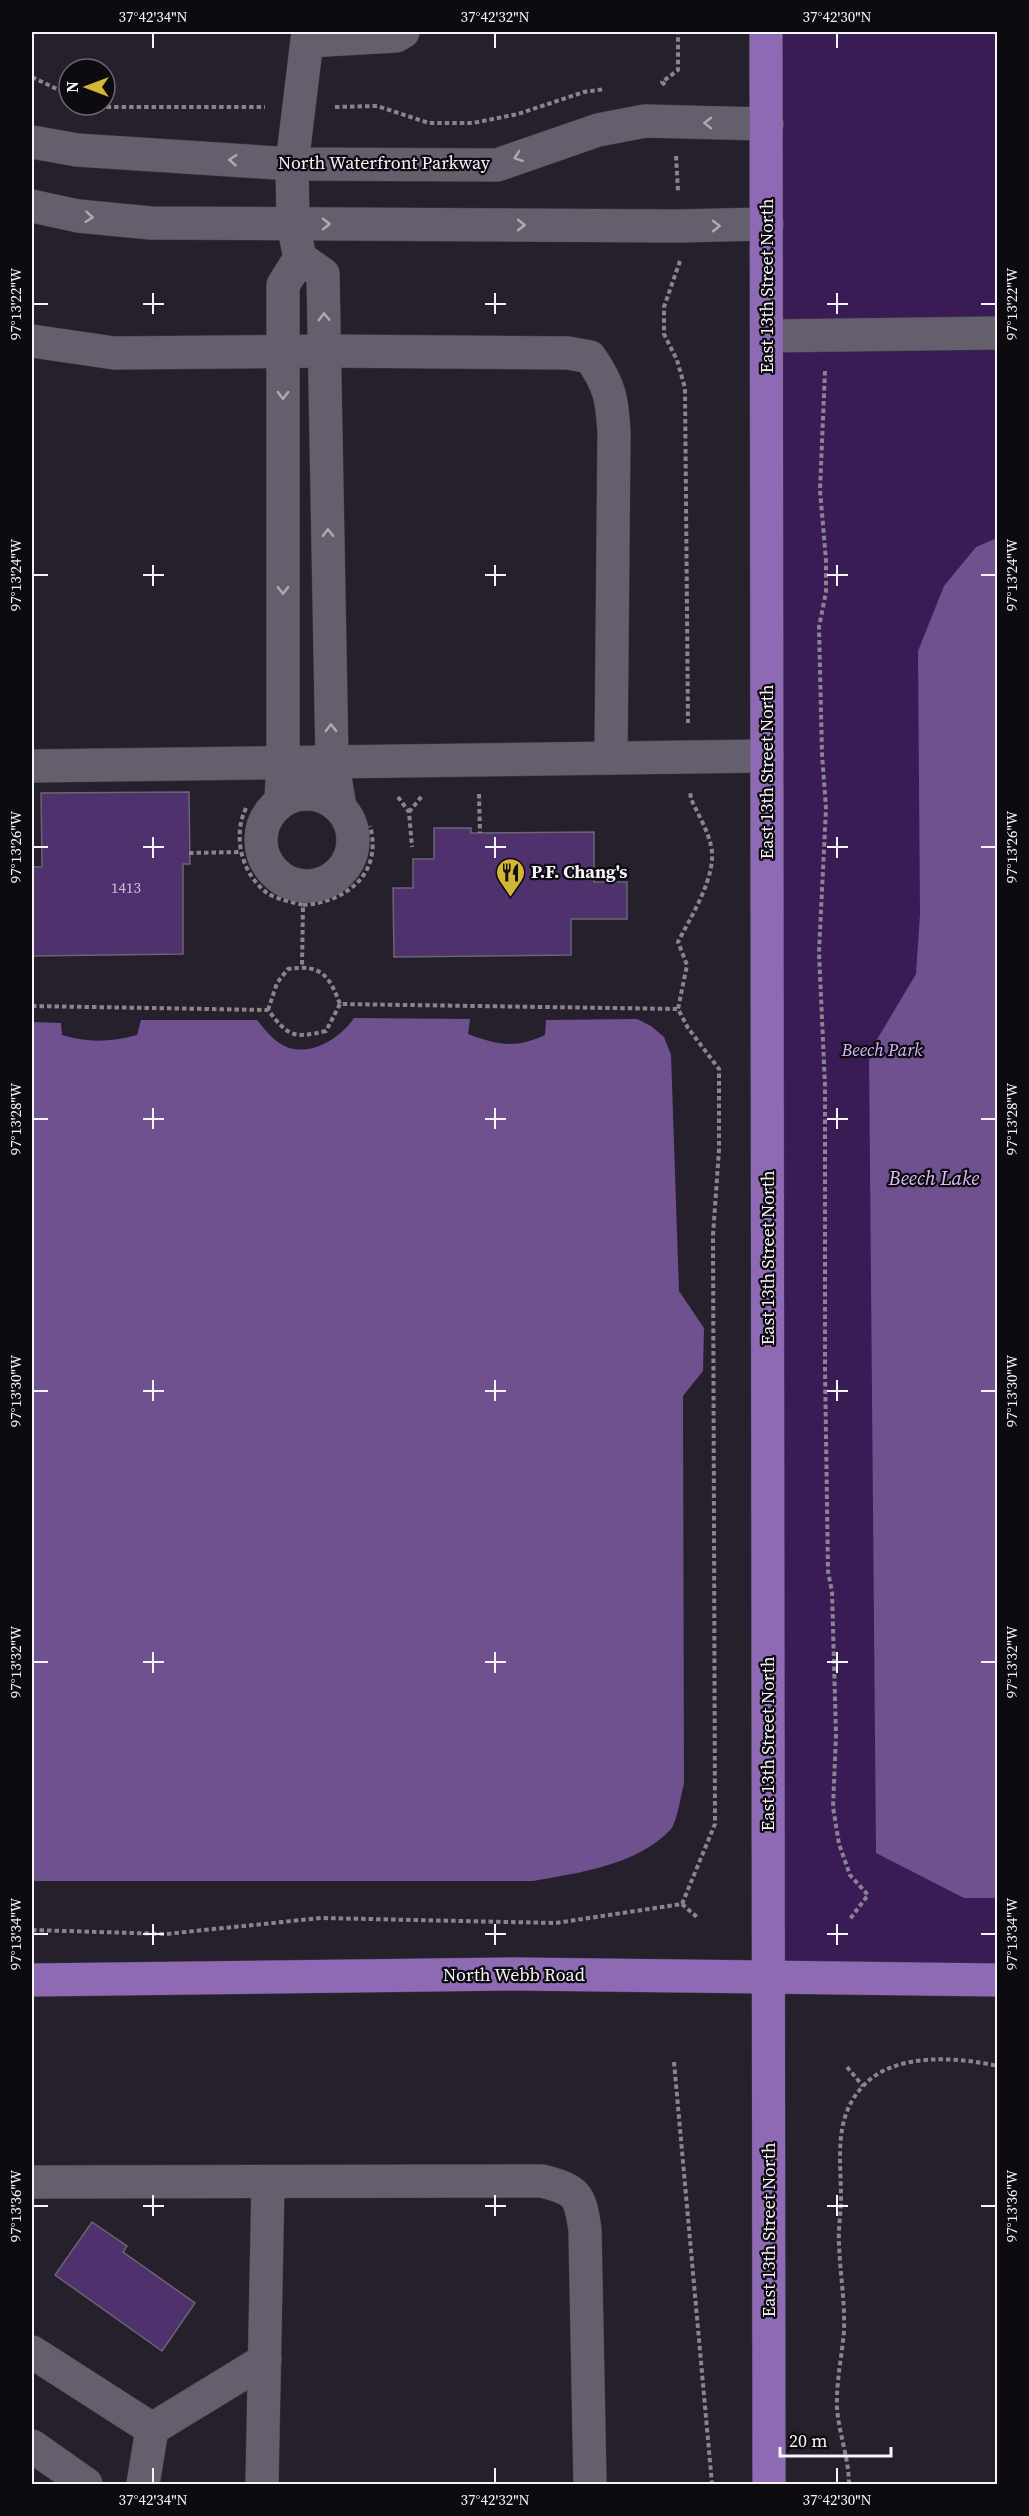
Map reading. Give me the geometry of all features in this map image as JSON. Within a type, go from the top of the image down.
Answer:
[{"type":"main road","name":"East 13th Street North","points":[[766,32],[769,2484]]},
{"type":"main road","name":"North Webb Road","points":[[32,1980],[518,1974],[998,1980]]},
{"type":"street","points":[[354,814],[332,760],[323,274],[300,258],[293,224],[292,164],[308,36],[396,36],[403,32]]},
{"type":"street","name":"North Waterfront Parkway","points":[[32,142],[77,150],[292,164],[497,165],[598,130],[645,121],[766,124]]},
{"type":"street","points":[[32,206],[78,216],[151,223],[679,226],[767,224]]},
{"type":"street","points":[[281,800],[283,762],[283,285],[300,258]]},
{"type":"street","points":[[767,336],[998,333]]},
{"type":"street","points":[[32,341],[114,353],[325,351],[568,353],[590,357],[611,395],[614,432],[611,758]]},
{"type":"street","points":[[32,766],[332,760],[767,756]]},
{"type":"street","points":[[294,794],[313,794],[328,798],[354,814],[349,820],[353,834],[352,850],[347,864],[337,876],[324,883],[308,887],[294,885],[279,878],[269,867],[262,853],[260,838],[267,816],[281,800],[294,794]]},
{"type":"street","points":[[32,2182],[542,2181],[568,2187],[581,2205],[585,2229],[590,2484]]},
{"type":"street","points":[[262,2484],[268,2182]]},
{"type":"street","points":[[32,2352],[152,2429]]},
{"type":"street","points":[[143,2484],[152,2429],[265,2360]]},
{"type":"street","points":[[32,2446],[86,2484]]},
{"type":"path","points":[[651,83],[663,82],[678,70],[678,32]]},
{"type":"path","points":[[32,77],[57,88]]},
{"type":"path","points":[[663,82],[674,98],[679,226],[680,258],[664,307],[664,334],[677,360],[685,388],[688,757],[691,799],[712,848],[710,869],[701,899],[678,942],[687,966],[678,1009],[688,1028],[719,1069],[719,1150],[713,1235],[716,1824],[682,1904]]},
{"type":"path","points":[[117,108],[377,106],[429,123],[473,123],[518,114],[584,92],[606,89]]},
{"type":"path","points":[[827,335],[820,489],[826,560],[826,592],[819,627],[822,754],[826,808],[819,952],[825,1086],[828,1571],[832,1592],[836,1735],[833,1807],[839,1844],[850,1875],[868,1895],[850,1919]]},
{"type":"path","points":[[478,788],[480,833]]},
{"type":"path","points":[[393,793],[410,812],[412,847]]},
{"type":"path","points":[[249,804],[239,828],[241,852],[250,874],[268,894],[303,905],[321,904],[339,897],[355,886],[369,865],[374,843],[354,814]]},
{"type":"path","points":[[189,854],[241,852]]},
{"type":"path","points":[[302,967],[303,905]]},
{"type":"path","points":[[302,967],[318,969],[332,983],[340,1004],[326,1030],[302,1036],[284,1031],[268,1010],[277,983],[288,969],[302,967]]},
{"type":"path","points":[[340,1004],[678,1009]]},
{"type":"path","points":[[32,1006],[268,1010]]},
{"type":"path","points":[[32,1930],[166,1934],[321,1918],[556,1923],[682,1904],[698,1918]]},
{"type":"path","points":[[849,2484],[837,2409],[843,2331],[839,2243],[841,2199],[839,2146],[843,2120],[863,2086],[882,2071],[925,2059],[957,2059],[998,2066]]},
{"type":"path","points":[[674,2062],[712,2484]]},
{"type":"path","points":[[847,2067],[863,2086]]},
{"type":"green space","name":"Beech Park","points":[[766,32],[997,32],[997,1977],[768,1977]]},
{"type":"water","name":"Beech Lake","points":[[997,538],[998,1898],[964,1898],[876,1853],[869,1053],[916,974],[920,914],[918,651],[944,586],[976,547]]},
{"type":"water","points":[[354,1018],[470,1019],[468,1034],[506,1044],[525,1042],[545,1035],[546,1020],[637,1019],[651,1026],[664,1037],[671,1055],[679,1291],[704,1328],[703,1371],[683,1396],[684,1784],[675,1820],[671,1829],[657,1841],[625,1859],[588,1871],[533,1881],[32,1881],[32,1022],[61,1023],[62,1035],[100,1041],[137,1035],[141,1020],[257,1020],[277,1042],[303,1050],[320,1046],[336,1037]]},
{"type":"building","points":[[189,792],[190,864],[183,864],[183,954],[32,956],[32,867],[42,867],[41,793]]},
{"type":"building","name":"P.F. Chang's","points":[[434,828],[471,828],[471,833],[594,832],[594,882],[627,882],[627,919],[571,919],[571,955],[394,957],[393,888],[413,888],[413,859],[434,859]]},
{"type":"building","points":[[92,2222],[127,2246],[123,2252],[195,2303],[162,2351],[55,2275]]},
{"type":"place","name":"P.F. Chang's","points":[[510,898]]}]
